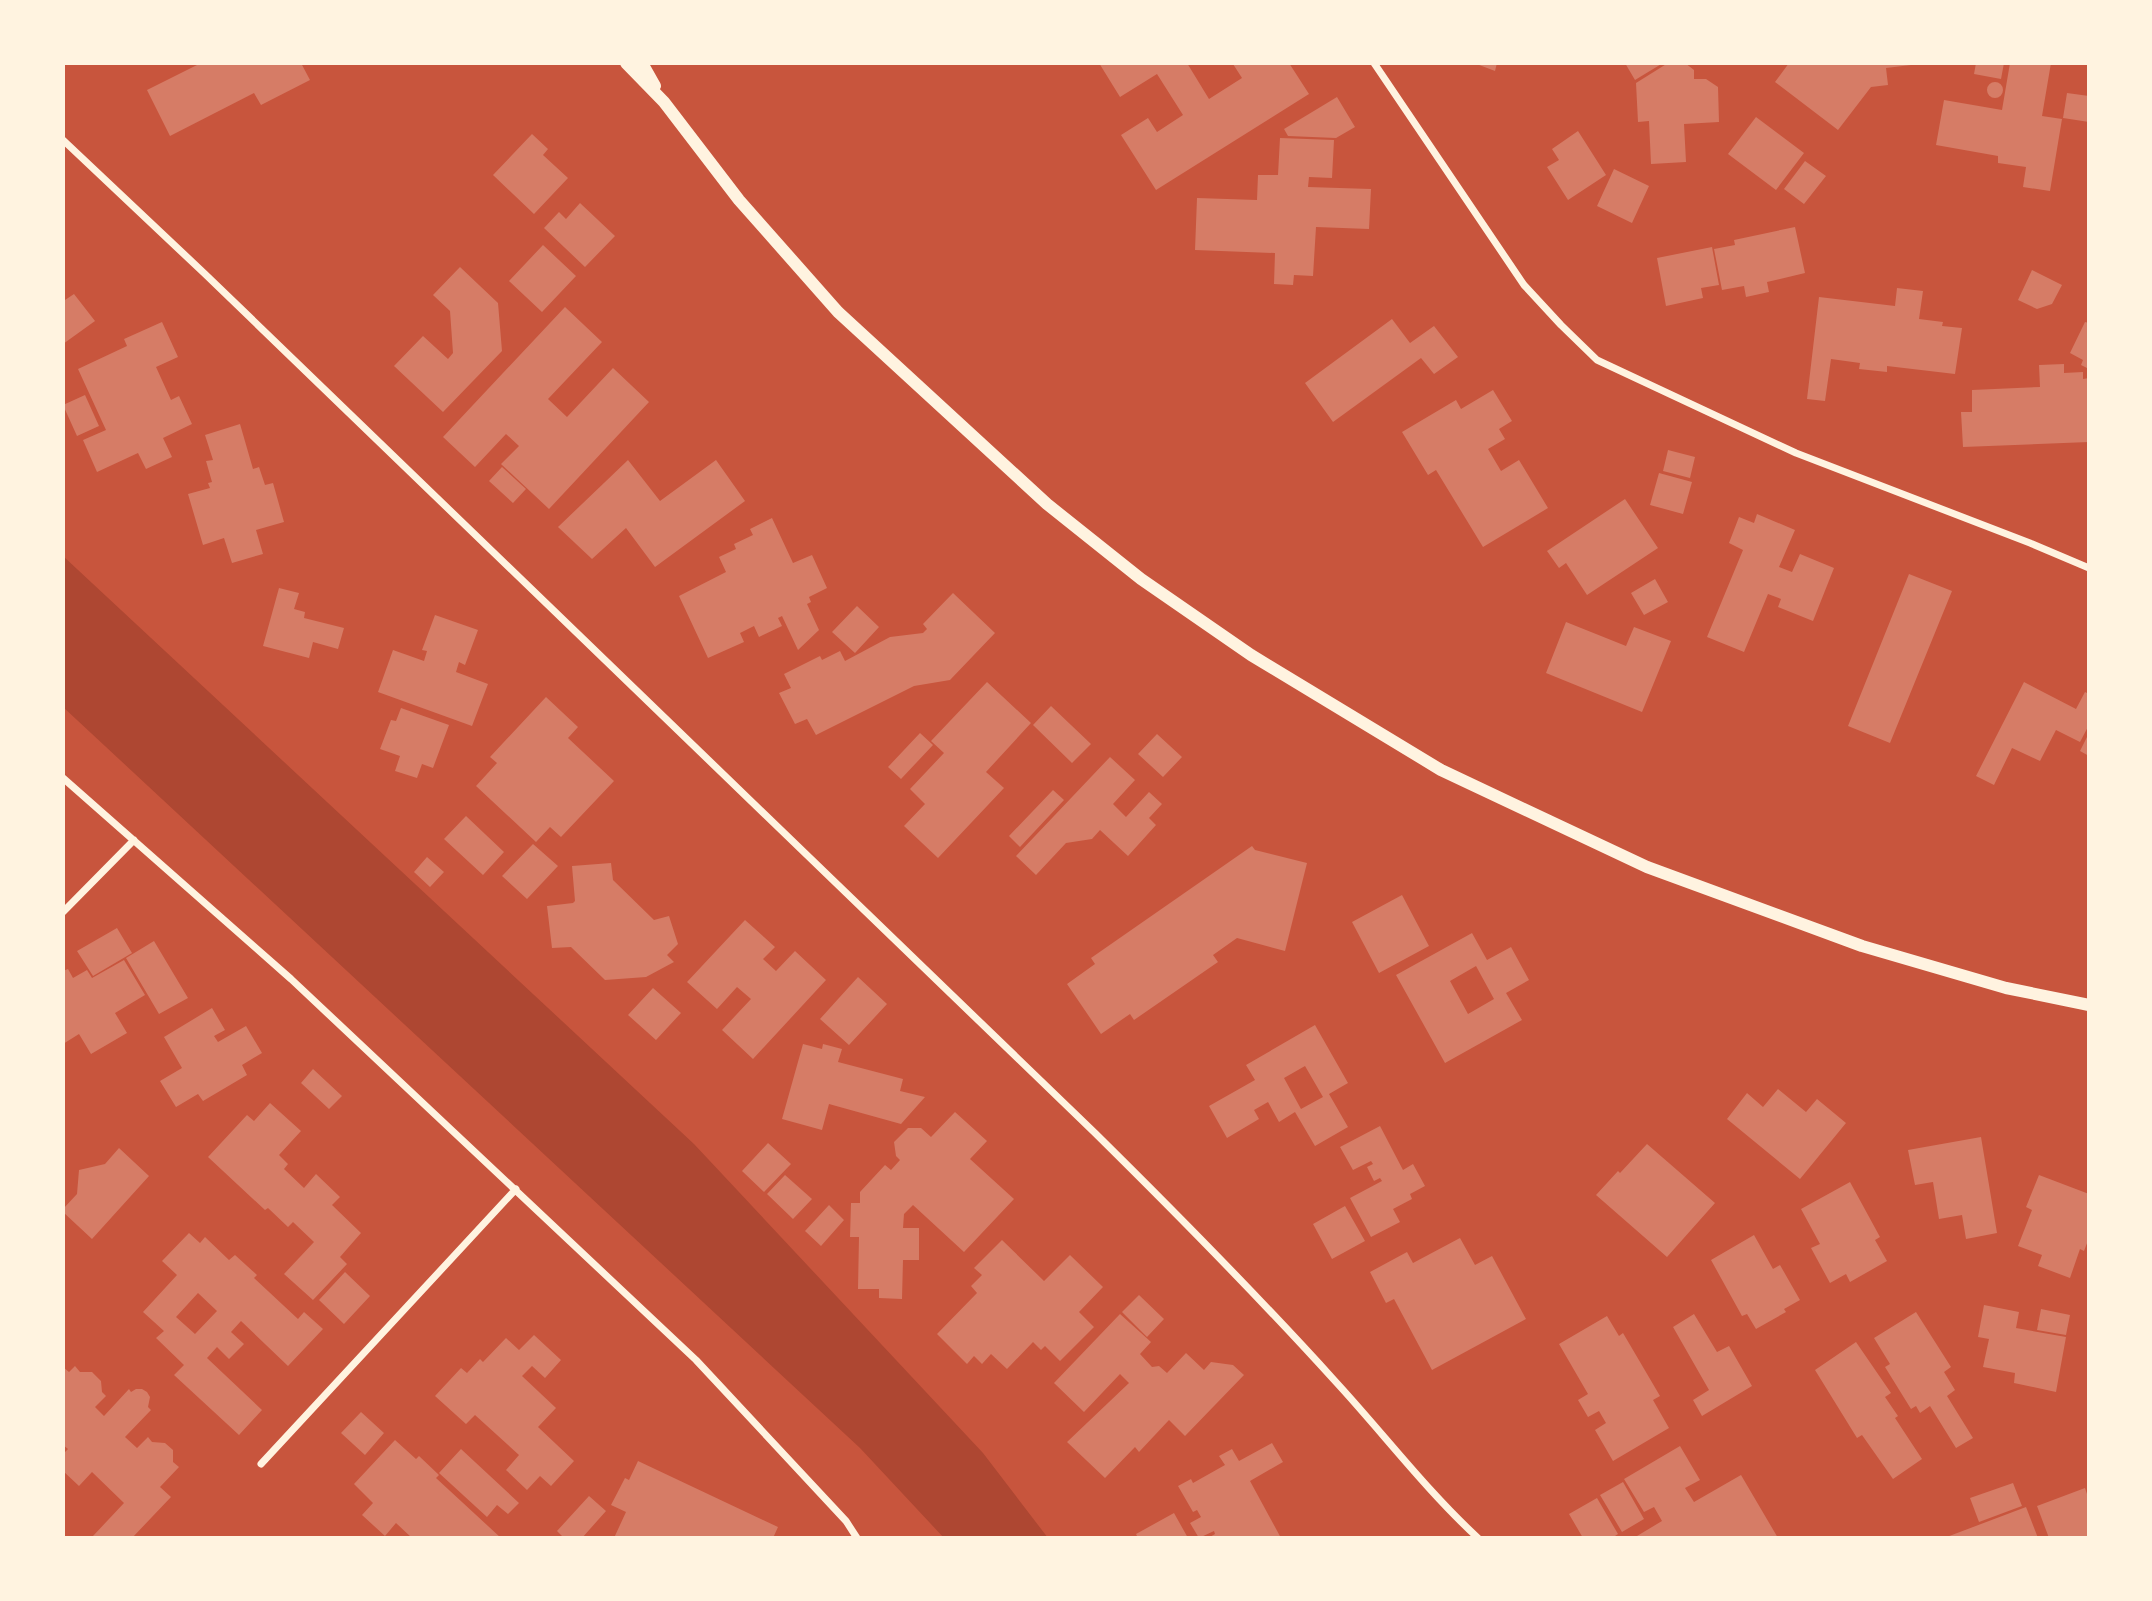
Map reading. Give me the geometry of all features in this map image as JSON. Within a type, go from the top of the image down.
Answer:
[{"type":"street","points":[[626,63],[664,102],[739,200],[838,312],[1047,504],[1141,579],[1251,655],[1441,771],[1647,867],[1862,946],[2006,988],[2089,1005]]},
{"type":"street","points":[[642,63],[664,102]]},
{"type":"street","points":[[1374,63],[1524,285],[1597,360],[1796,453],[2089,568]]},
{"type":"street","points":[[63,140],[215,283],[1095,1133],[1231,1268],[1337,1383],[1405,1462],[1478,1538]]},
{"type":"street","points":[[63,778],[291,979],[696,1360],[846,1521],[857,1538]]},
{"type":"street","points":[[63,912],[134,840]]},
{"type":"street","points":[[261,1464],[516,1189]]},
{"type":"shaded area","points":[[63,556],[694,1144],[983,1453],[1048,1538],[944,1538],[860,1448],[63,707]]},
{"type":"building","points":[[201,63],[301,63],[310,80],[261,105],[254,93],[170,136],[147,90]]},
{"type":"building","points":[[1099,63],[1187,63],[1209,99],[1242,78],[1233,64],[1289,63],[1309,94],[1156,190],[1121,135],[1148,118],[1157,132],[1183,115],[1157,74],[1120,97]]},
{"type":"building","points":[[1474,63],[1497,63],[1495,71]]},
{"type":"building","points":[[1625,63],[1663,63],[1635,80]]},
{"type":"building","points":[[1668,63],[1685,63],[1694,70],[1694,79],[1706,79],[1718,87],[1719,122],[1684,124],[1686,162],[1651,164],[1649,121],[1638,122],[1636,83]]},
{"type":"building","points":[[1789,63],[1911,65],[1886,68],[1888,85],[1871,87],[1838,130],[1775,82]]},
{"type":"building","points":[[1976,63],[2004,63],[2001,79],[1974,74]]},
{"type":"building","points":[[2010,63],[2051,63],[2042,116],[2062,119],[2050,191],[2023,187],[2026,167],[1998,163],[1998,156],[1936,145],[1944,100],[2002,110]]},
{"type":"building","points":[[1992,82],[1998,82],[2003,90],[2001,96],[1992,98],[1987,93],[1987,87]]},
{"type":"building","points":[[2067,93],[2089,96],[2089,122],[2063,118]]},
{"type":"building","points":[[1337,97],[1355,127],[1336,138],[1288,136],[1284,129]]},
{"type":"building","points":[[1756,117],[1804,153],[1776,190],[1728,154]]},
{"type":"building","points":[[1578,131],[1606,175],[1568,200],[1547,167],[1559,160],[1552,149]]},
{"type":"building","points":[[532,134],[548,149],[543,155],[568,178],[534,214],[493,175]]},
{"type":"building","points":[[1280,138],[1334,140],[1332,178],[1309,177],[1308,187],[1371,189],[1369,229],[1316,227],[1313,276],[1294,275],[1293,285],[1274,284],[1275,253],[1195,250],[1197,198],[1257,200],[1258,175],[1278,175]]},
{"type":"building","points":[[1805,161],[1826,176],[1804,204],[1784,189]]},
{"type":"building","points":[[1614,169],[1649,186],[1632,223],[1597,206]]},
{"type":"building","points":[[580,203],[615,236],[585,267],[544,228],[559,212],[566,219]]},
{"type":"building","points":[[1795,227],[1805,273],[1767,282],[1769,292],[1746,297],[1744,286],[1722,290],[1714,249],[1735,245],[1734,240]]},
{"type":"building","points":[[543,245],[576,276],[542,312],[509,281]]},
{"type":"building","points":[[1712,247],[1719,285],[1701,288],[1703,298],[1666,306],[1657,258]]},
{"type":"building","points":[[460,267],[498,303],[502,351],[443,412],[394,366],[423,336],[448,359],[453,353],[450,311],[433,295]]},
{"type":"building","points":[[2032,270],[2062,285],[2052,304],[2037,309],[2018,300]]},
{"type":"building","points":[[1897,288],[1923,291],[1919,319],[1943,322],[1942,326],[1962,328],[1955,374],[1887,366],[1887,372],[1859,369],[1860,363],[1831,359],[1825,401],[1807,399],[1819,297],[1895,306]]},
{"type":"building","points":[[74,294],[95,321],[63,344],[63,298],[65,300]]},
{"type":"building","points":[[565,307],[602,342],[548,399],[567,417],[613,368],[649,402],[549,509],[501,464],[519,446],[506,434],[475,467],[443,437]]},
{"type":"building","points":[[1392,319],[1410,343],[1434,326],[1458,357],[1434,374],[1421,358],[1333,422],[1305,383]]},
{"type":"building","points":[[162,322],[178,357],[156,367],[171,400],[179,396],[192,424],[163,438],[172,457],[146,469],[138,453],[97,472],[83,440],[106,430],[78,369],[127,346],[124,339]]},
{"type":"building","points":[[2085,322],[2089,323],[2089,369],[2081,365],[2083,360],[2070,353]]},
{"type":"building","points":[[2064,364],[2064,373],[2083,372],[2083,379],[2089,378],[2089,442],[1963,447],[1961,412],[1972,412],[1972,390],[2040,387],[2039,365]]},
{"type":"building","points":[[1493,390],[1512,421],[1499,429],[1505,439],[1488,449],[1501,471],[1519,460],[1548,508],[1483,547],[1436,470],[1428,475],[1402,432],[1456,400],[1461,409]]},
{"type":"building","points":[[85,395],[99,426],[77,436],[63,405]]},
{"type":"building","points":[[240,424],[253,469],[259,467],[265,485],[273,483],[284,522],[256,530],[263,554],[232,563],[224,538],[203,545],[188,494],[210,488],[208,483],[212,482],[206,461],[213,460],[205,435]]},
{"type":"building","points":[[1668,450],[1695,457],[1690,478],[1663,471]]},
{"type":"building","points":[[628,460],[660,501],[716,460],[745,501],[655,567],[626,528],[592,559],[558,527]]},
{"type":"building","points":[[502,467],[526,489],[513,503],[489,481]]},
{"type":"building","points":[[1659,473],[1692,482],[1683,514],[1650,505]]},
{"type":"building","points":[[1625,499],[1658,548],[1587,595],[1566,563],[1559,568],[1547,551]]},
{"type":"building","points":[[1757,514],[1795,530],[1779,567],[1792,572],[1800,554],[1834,568],[1813,621],[1778,607],[1781,599],[1768,594],[1744,652],[1707,637],[1743,550],[1729,543],[1739,517],[1754,523]]},
{"type":"building","points":[[772,518],[793,563],[812,555],[827,588],[809,597],[811,602],[807,604],[819,630],[798,650],[782,616],[778,618],[782,626],[759,637],[754,626],[740,633],[744,642],[708,658],[679,596],[726,572],[719,557],[736,549],[734,544],[753,535],[750,529]]},
{"type":"building","points":[[1909,574],[1952,591],[1890,743],[1848,726]]},
{"type":"building","points":[[1655,579],[1668,602],[1644,615],[1631,593]]},
{"type":"building","points":[[279,588],[299,593],[294,609],[305,612],[304,618],[344,628],[338,649],[313,642],[309,658],[263,646]]},
{"type":"building","points":[[953,593],[995,633],[950,680],[914,686],[816,735],[807,719],[795,724],[779,693],[791,688],[784,674],[820,656],[822,660],[840,651],[845,661],[890,637],[923,633],[927,629],[923,624]]},
{"type":"building","points":[[857,606],[879,627],[855,653],[832,632]]},
{"type":"building","points":[[435,615],[478,630],[465,665],[459,662],[456,672],[488,684],[472,726],[378,692],[393,650],[424,661],[427,651],[422,650]]},
{"type":"building","points":[[1566,622],[1626,646],[1634,627],[1671,641],[1642,712],[1546,673]]},
{"type":"building","points":[[987,682],[1031,723],[986,772],[1004,788],[938,858],[904,826],[925,804],[910,789],[944,753],[931,741]]},
{"type":"building","points":[[2024,682],[2076,709],[2085,692],[2089,694],[2089,725],[2080,742],[2056,730],[2040,761],[2012,748],[1994,785],[1976,776]]},
{"type":"building","points":[[546,697],[578,727],[568,738],[614,781],[561,837],[550,827],[536,842],[476,786],[497,763],[490,757]]},
{"type":"building","points":[[1051,706],[1091,744],[1072,763],[1033,725]]},
{"type":"building","points":[[401,708],[449,725],[433,768],[422,764],[417,778],[395,771],[400,756],[380,749],[391,720],[396,721]]},
{"type":"building","points":[[920,733],[933,745],[901,779],[888,767]]},
{"type":"building","points":[[2089,733],[2089,756],[2080,751]]},
{"type":"building","points":[[1157,734],[1182,757],[1163,777],[1138,754]]},
{"type":"building","points":[[1110,757],[1135,780],[1113,804],[1126,817],[1149,792],[1162,804],[1149,818],[1156,825],[1128,856],[1100,830],[1092,839],[1066,843],[1036,875],[1016,856]]},
{"type":"building","points":[[1053,790],[1064,800],[1020,847],[1009,836]]},
{"type":"building","points":[[466,816],[504,852],[483,875],[444,839]]},
{"type":"building","points":[[533,844],[558,866],[527,899],[502,876]]},
{"type":"building","points":[[1252,846],[1255,850],[1307,863],[1285,951],[1237,938],[1213,955],[1218,962],[1134,1020],[1130,1014],[1101,1034],[1067,984],[1095,964],[1091,958]]},
{"type":"building","points":[[427,857],[444,872],[430,887],[414,872]]},
{"type":"building","points":[[611,863],[613,880],[654,920],[669,916],[678,944],[667,955],[674,962],[646,977],[605,980],[571,947],[552,948],[547,906],[575,901],[572,866]]},
{"type":"building","points":[[1402,895],[1429,946],[1379,973],[1352,922]]},
{"type":"building","points":[[745,920],[775,947],[763,959],[776,971],[795,951],[826,980],[753,1059],[722,1030],[751,999],[737,987],[717,1009],[687,982]]},
{"type":"building","points":[[117,928],[132,953],[93,976],[77,951]]},
{"type":"building","points":[[1472,933],[1487,960],[1511,947],[1529,980],[1506,993],[1522,1020],[1445,1063],[1396,975]],"holes":[[[1476,966],[1494,999],[1468,1014],[1450,981]]]},
{"type":"building","points":[[154,941],[188,998],[159,1014],[126,958]]},
{"type":"building","points":[[124,960],[145,995],[115,1013],[127,1033],[91,1054],[79,1034],[63,1044],[63,971],[68,969],[73,978],[87,970],[92,978]]},
{"type":"building","points":[[858,977],[887,1004],[849,1045],[820,1019]]},
{"type":"building","points":[[653,988],[681,1013],[656,1040],[628,1015]]},
{"type":"building","points":[[212,1008],[225,1030],[214,1036],[218,1042],[246,1026],[262,1053],[242,1065],[247,1075],[203,1101],[198,1094],[176,1107],[160,1081],[182,1068],[164,1037]]},
{"type":"building","points":[[1315,1025],[1348,1083],[1329,1094],[1348,1127],[1315,1146],[1295,1112],[1279,1122],[1268,1102],[1254,1110],[1259,1119],[1227,1138],[1209,1106],[1255,1080],[1246,1065]],"holes":[[[1305,1066],[1323,1097],[1301,1109],[1284,1078]]]},
{"type":"building","points":[[803,1044],[822,1049],[823,1044],[842,1049],[838,1062],[903,1079],[900,1091],[925,1097],[901,1124],[829,1104],[822,1130],[782,1119]]},
{"type":"building","points":[[313,1069],[342,1096],[329,1109],[301,1083]]},
{"type":"building","points":[[1778,1089],[1806,1112],[1817,1099],[1846,1123],[1800,1179],[1727,1119],[1747,1093],[1763,1107]]},
{"type":"building","points":[[270,1103],[301,1131],[279,1155],[288,1164],[284,1169],[304,1188],[316,1174],[340,1197],[332,1205],[361,1233],[340,1257],[347,1264],[313,1300],[284,1274],[314,1242],[293,1222],[288,1227],[268,1208],[265,1210],[208,1157],[247,1115],[254,1121]]},
{"type":"building","points":[[955,1112],[987,1141],[970,1159],[1014,1199],[964,1252],[913,1205],[904,1214],[903,1228],[919,1228],[919,1260],[903,1260],[902,1299],[879,1298],[879,1289],[858,1289],[859,1237],[850,1237],[851,1203],[860,1203],[860,1192],[885,1165],[891,1170],[900,1160],[896,1156],[894,1142],[908,1128],[921,1128],[931,1137]]},
{"type":"building","points":[[1380,1126],[1403,1170],[1413,1164],[1425,1186],[1410,1194],[1412,1199],[1393,1209],[1400,1222],[1371,1237],[1350,1198],[1382,1181],[1380,1178],[1374,1181],[1367,1167],[1373,1164],[1371,1161],[1353,1170],[1340,1147]]},
{"type":"building","points":[[1981,1137],[1997,1233],[1966,1239],[1962,1215],[1939,1219],[1933,1182],[1915,1185],[1908,1150]]},
{"type":"building","points":[[768,1143],[791,1164],[764,1192],[742,1171]]},
{"type":"building","points":[[1647,1144],[1715,1203],[1667,1257],[1596,1195]]},
{"type":"building","points":[[119,1148],[149,1176],[92,1239],[63,1209],[77,1194],[79,1170],[105,1164]]},
{"type":"building","points":[[785,1175],[812,1199],[793,1219],[767,1194]]},
{"type":"building","points":[[2039,1175],[2089,1194],[2089,1238],[2084,1251],[2080,1249],[2070,1278],[2038,1266],[2042,1255],[2018,1246],[2032,1210],[2026,1207]]},
{"type":"building","points":[[1850,1182],[1880,1237],[1875,1240],[1887,1261],[1850,1282],[1846,1274],[1830,1283],[1811,1248],[1820,1244],[1801,1209]]},
{"type":"building","points":[[829,1205],[844,1220],[821,1246],[805,1231]]},
{"type":"building","points":[[1345,1206],[1365,1241],[1332,1259],[1313,1224]]},
{"type":"building","points":[[189,1233],[200,1243],[205,1237],[229,1260],[235,1255],[257,1275],[254,1278],[298,1319],[304,1312],[323,1329],[288,1366],[241,1321],[231,1332],[244,1344],[229,1359],[217,1347],[207,1358],[262,1410],[239,1435],[174,1375],[184,1365],[156,1338],[164,1331],[143,1312],[177,1275],[162,1261]],"holes":[[[198,1293],[217,1311],[195,1334],[176,1317]]]},
{"type":"building","points":[[1754,1235],[1773,1269],[1780,1265],[1800,1300],[1784,1309],[1786,1312],[1756,1329],[1747,1314],[1742,1316],[1711,1260]]},
{"type":"building","points":[[1460,1238],[1475,1265],[1492,1256],[1526,1319],[1432,1370],[1394,1299],[1386,1303],[1370,1272],[1407,1252],[1413,1263]]},
{"type":"building","points":[[1002,1240],[1044,1281],[1070,1255],[1103,1287],[1079,1312],[1094,1327],[1060,1361],[1045,1346],[1041,1350],[1033,1342],[1007,1369],[991,1354],[982,1364],[974,1356],[967,1364],[937,1334],[977,1293],[971,1286],[982,1275],[974,1268]]},
{"type":"building","points":[[345,1272],[370,1296],[344,1324],[319,1300]]},
{"type":"building","points":[[1139,1295],[1164,1319],[1147,1337],[1122,1312]]},
{"type":"building","points":[[1984,1305],[2019,1312],[2016,1328],[2066,1337],[2056,1392],[2014,1383],[2015,1373],[1983,1367],[1989,1339],[1978,1337]]},
{"type":"building","points":[[2041,1309],[2070,1315],[2066,1335],[2037,1330]]},
{"type":"building","points":[[1916,1312],[1951,1367],[1944,1372],[1955,1390],[1947,1396],[1973,1438],[1956,1448],[1930,1406],[1920,1413],[1916,1406],[1911,1409],[1885,1367],[1890,1364],[1874,1338]]},
{"type":"building","points":[[1120,1314],[1151,1342],[1140,1354],[1152,1367],[1159,1366],[1167,1373],[1186,1353],[1204,1370],[1211,1362],[1233,1365],[1244,1375],[1185,1436],[1169,1420],[1139,1452],[1135,1447],[1105,1478],[1067,1442],[1129,1383],[1120,1374],[1084,1412],[1054,1383]]},
{"type":"building","points":[[1694,1314],[1717,1352],[1729,1346],[1752,1386],[1702,1416],[1693,1400],[1709,1390],[1673,1327]]},
{"type":"building","points":[[1607,1316],[1619,1336],[1623,1333],[1660,1396],[1653,1400],[1669,1428],[1613,1461],[1595,1430],[1606,1423],[1599,1411],[1588,1417],[1578,1400],[1588,1394],[1559,1344]]},
{"type":"building","points":[[534,1335],[561,1360],[545,1378],[532,1366],[522,1376],[556,1408],[538,1427],[574,1461],[551,1486],[540,1476],[527,1490],[506,1470],[519,1455],[475,1415],[466,1424],[435,1396],[461,1368],[467,1373],[480,1359],[483,1362],[506,1338],[519,1350]]},
{"type":"building","points":[[1856,1342],[1891,1393],[1885,1397],[1898,1416],[1895,1418],[1922,1459],[1893,1479],[1862,1435],[1857,1438],[1815,1370]]},
{"type":"building","points":[[75,1366],[80,1372],[92,1372],[101,1381],[102,1392],[106,1396],[95,1407],[104,1416],[129,1389],[131,1392],[142,1389],[147,1392],[150,1397],[148,1407],[151,1410],[125,1437],[137,1448],[148,1437],[152,1442],[165,1443],[173,1450],[173,1462],[179,1467],[160,1487],[171,1497],[132,1538],[95,1538],[93,1536],[124,1503],[92,1472],[79,1486],[63,1471],[63,1454],[68,1449],[63,1445],[63,1367],[69,1372]]},
{"type":"building","points":[[361,1412],[384,1433],[365,1455],[341,1433]]},
{"type":"building","points":[[395,1440],[416,1459],[419,1456],[439,1475],[436,1478],[501,1538],[412,1538],[396,1523],[385,1536],[362,1515],[373,1503],[354,1484]]},
{"type":"building","points":[[1272,1443],[1283,1462],[1250,1481],[1281,1538],[1208,1538],[1215,1534],[1214,1531],[1199,1538],[1190,1523],[1201,1517],[1197,1510],[1193,1512],[1178,1486],[1191,1479],[1193,1483],[1225,1465],[1219,1456],[1232,1449],[1239,1461]]},
{"type":"building","points":[[1680,1446],[1700,1480],[1685,1488],[1694,1502],[1741,1475],[1778,1538],[1638,1538],[1637,1536],[1662,1521],[1654,1507],[1644,1512],[1624,1479]]},
{"type":"building","points":[[461,1449],[519,1503],[508,1514],[497,1505],[487,1517],[439,1473]]},
{"type":"building","points":[[638,1461],[778,1527],[773,1538],[614,1538],[626,1512],[611,1505],[625,1478],[629,1480]]},
{"type":"building","points":[[1623,1482],[1644,1519],[1622,1532],[1600,1495]]},
{"type":"building","points":[[2013,1483],[2022,1506],[1979,1522],[1970,1498]]},
{"type":"building","points":[[2085,1488],[2089,1500],[2089,1538],[2049,1538],[2037,1506]]},
{"type":"building","points":[[589,1496],[606,1511],[582,1538],[564,1538],[557,1531]]},
{"type":"building","points":[[1597,1498],[1618,1534],[1612,1538],[1583,1538],[1569,1514]]},
{"type":"building","points":[[2026,1507],[2038,1538],[1944,1538]]},
{"type":"building","points":[[1174,1513],[1188,1538],[1138,1538],[1136,1534]]}]
